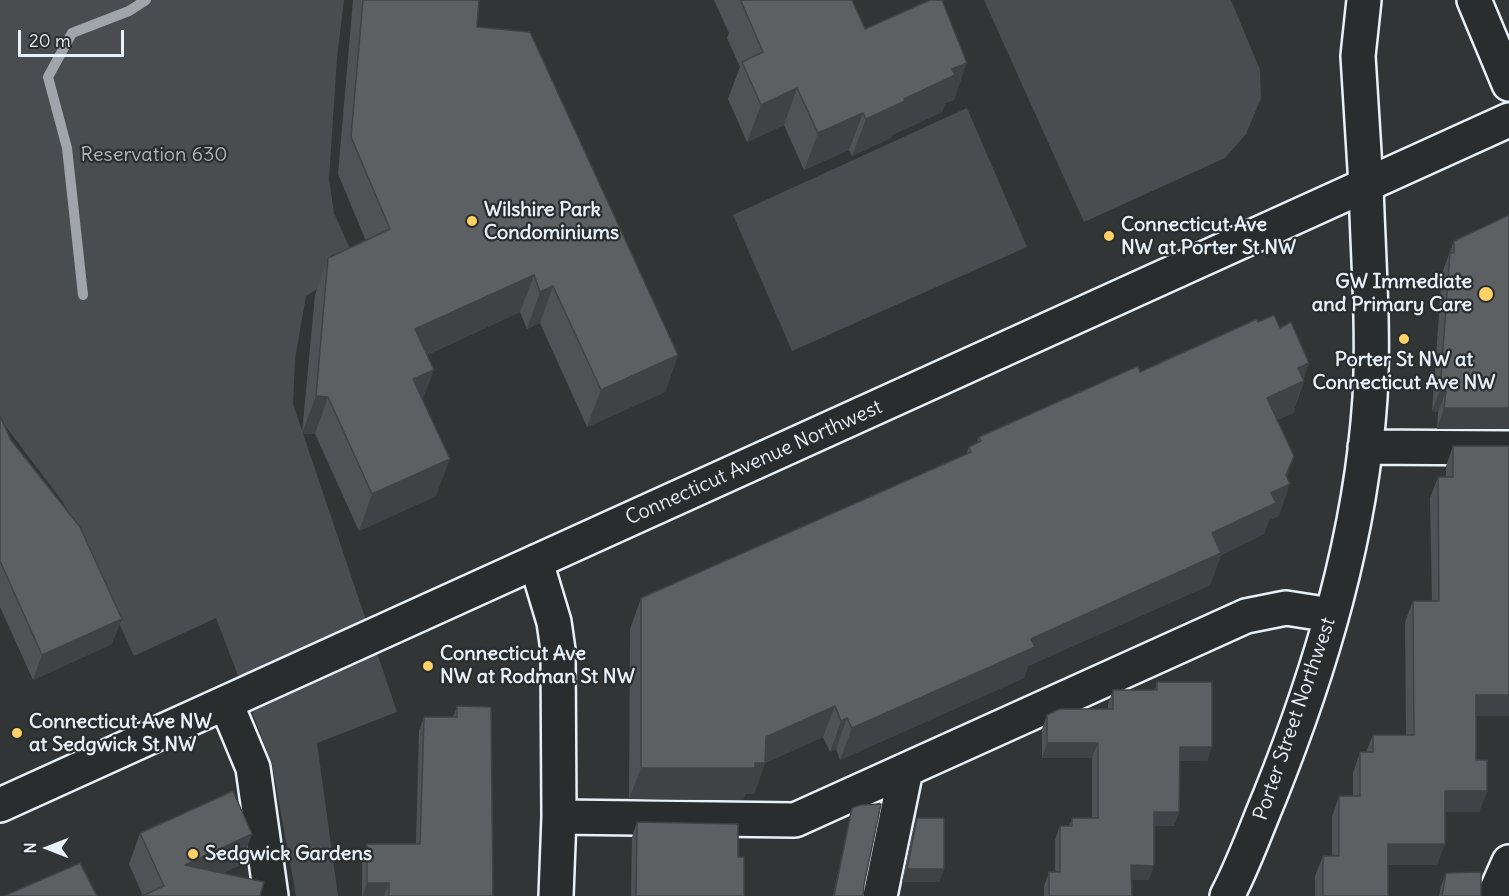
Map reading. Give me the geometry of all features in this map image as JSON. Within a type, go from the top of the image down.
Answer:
[{"type":"main road","name":"Porter Street Northwest","points":[[1227,896],[1298,723],[1331,615],[1353,523],[1365,447],[1372,335],[1358,56],[1364,0]]},
{"type":"main road","points":[[1474,0],[1509,84]]},
{"type":"main road","name":"Connecticut Avenue Northwest","points":[[0,806],[1509,120]]},
{"type":"main road","points":[[1365,447],[1509,448]]},
{"type":"main road","points":[[536,562],[554,622],[558,650],[560,817],[556,896]]},
{"type":"main road","points":[[560,817],[795,820],[1246,616],[1286,608],[1331,615]]},
{"type":"main road","points":[[226,703],[253,768],[271,896]]},
{"type":"main road","points":[[880,896],[906,770]]},
{"type":"main road","points":[[1494,896],[1509,862]]},
{"type":"green space","name":"Reservation 630","points":[[0,0],[344,0],[337,58],[329,179],[334,213],[357,264],[306,296],[295,359],[293,404],[397,712],[317,743],[338,896],[296,896],[272,764],[216,618],[134,656],[63,502],[0,419]]},
{"type":"green space","points":[[984,0],[1231,0],[1260,70],[1261,98],[1246,134],[1225,158],[1084,222]]},
{"type":"green space","points":[[967,108],[1027,247],[792,351],[733,215]]},
{"type":"building","name":"Wilshire Park Condominiums","points":[[363,0],[479,0],[477,27],[530,32],[678,355],[601,390],[553,286],[540,292],[534,275],[415,329],[434,370],[413,379],[450,459],[372,494],[328,397],[316,396],[328,258],[390,229],[351,137]]},
{"type":"building","points":[[852,0],[865,29],[930,0],[942,0],[967,63],[952,69],[955,75],[904,99],[905,101],[866,119],[863,113],[818,133],[797,88],[761,105],[742,62],[763,52],[741,1]]},
{"type":"building","points":[[1509,215],[1509,408],[1444,408],[1446,391],[1440,390],[1450,253],[1454,253],[1454,241]]},
{"type":"building","points":[[1274,315],[1280,328],[1291,322],[1309,363],[1298,368],[1304,381],[1267,398],[1294,456],[1286,475],[1290,484],[1271,493],[1276,503],[1212,533],[1221,553],[1031,639],[1035,647],[852,728],[847,718],[841,721],[835,706],[766,737],[765,763],[755,763],[755,768],[641,768],[641,598],[971,452],[969,447],[981,441],[979,437],[1138,366],[1140,372],[1257,319],[1258,322]]},
{"type":"building","points":[[0,416],[11,440],[80,527],[122,619],[42,655],[0,561]]},
{"type":"building","points":[[1453,446],[1509,446],[1509,695],[1476,695],[1476,760],[1487,760],[1487,791],[1445,791],[1445,844],[1388,844],[1388,896],[1323,896],[1323,856],[1339,856],[1339,796],[1360,796],[1360,752],[1373,752],[1373,735],[1414,735],[1413,601],[1439,601],[1438,477],[1453,477]]},
{"type":"building","points":[[1157,682],[1212,682],[1212,747],[1180,747],[1179,812],[1154,812],[1154,866],[1131,865],[1132,896],[1049,896],[1049,872],[1060,872],[1060,826],[1072,826],[1072,818],[1098,818],[1098,743],[1047,743],[1047,715],[1060,709],[1113,709],[1113,690],[1157,690]]},
{"type":"building","points":[[457,706],[491,707],[493,896],[389,896],[389,883],[367,883],[367,844],[420,844],[424,717],[457,717]]},
{"type":"building","points":[[233,791],[252,834],[185,865],[264,882],[260,896],[142,896],[164,886],[140,833]]},
{"type":"building","points":[[881,804],[863,896],[834,896],[852,808]]},
{"type":"building","points":[[917,818],[944,818],[944,869],[907,869]]},
{"type":"building","points":[[637,822],[738,824],[738,857],[744,857],[744,896],[636,896]]},
{"type":"building","points":[[80,863],[97,896],[4,896]]},
{"type":"building","points":[[1481,872],[1481,896],[1442,896],[1446,873]]},
{"type":"waterway","points":[[83,295],[67,148],[48,77],[72,33],[129,11],[146,0]]},
{"type":"place","name":"Wilshire Park Condominiums","points":[[472,221]]},
{"type":"place","name":"Connecticut Ave NW at Porter St NW","points":[[1109,236]]},
{"type":"place","name":"GW Immediate and Primary Care","points":[[1486,294]]},
{"type":"place","name":"Porter St NW at Connecticut Ave NW","points":[[1404,339]]},
{"type":"place","name":"Connecticut Ave NW at Rodman St NW","points":[[428,666]]},
{"type":"place","name":"Connecticut Ave NW at Sedgwick St NW","points":[[17,733]]},
{"type":"place","name":"Sedgwick Gardens","points":[[193,854]]}]
